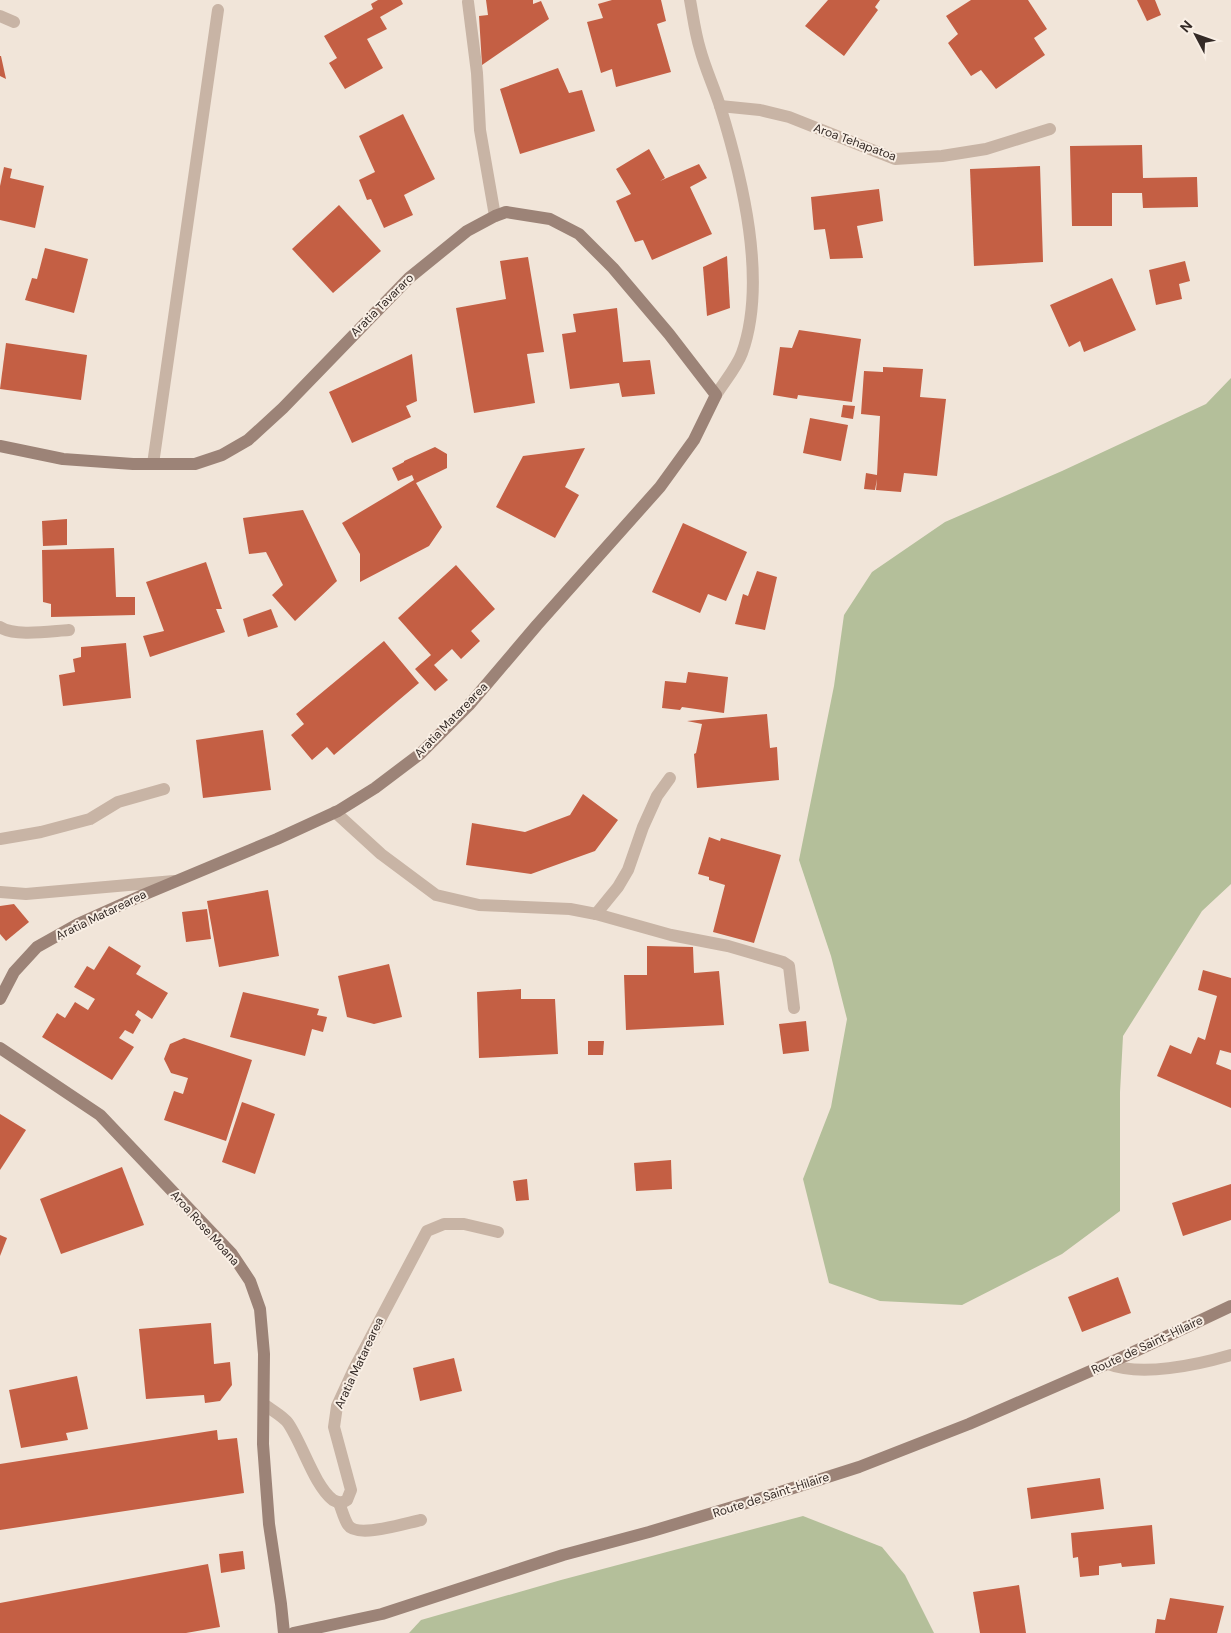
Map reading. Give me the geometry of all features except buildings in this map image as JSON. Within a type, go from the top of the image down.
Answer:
[{"type":"main road","name":"Aratia Tavararo","points":[[0,446],[63,459],[153,464],[196,464],[222,455],[248,440],[283,408],[408,278],[467,230],[506,212],[550,219],[579,234],[613,268],[716,395]]},
{"type":"main road","name":"Aratia Matarearea","points":[[0,999],[14,972],[37,947],[78,924],[177,880],[277,839],[335,812],[375,788],[420,754],[469,705],[537,625],[660,487],[694,440],[716,395]]},
{"type":"main road","name":"Aroa Rose Moana","points":[[0,1048],[100,1115],[232,1254],[250,1281],[260,1309],[264,1354],[263,1444],[270,1524],[284,1633]]},
{"type":"main road","name":"Route de Saint-Hilaire","points":[[293,1633],[382,1614],[563,1555],[702,1516],[859,1466],[969,1424],[1108,1364],[1231,1306]]},
{"type":"street","points":[[690,0],[699,48],[720,106],[748,216],[754,273],[752,309],[742,354],[716,395]]},
{"type":"street","points":[[468,2],[477,73],[480,130],[495,216]]},
{"type":"street","points":[[153,464],[218,10]]},
{"type":"street","points":[[0,16],[14,22]]},
{"type":"street","name":"Aroa Tehapatoa","points":[[720,106],[760,110],[790,117],[895,158],[942,156],[986,149],[1050,129]]},
{"type":"street","points":[[0,628],[20,633],[69,630]]},
{"type":"street","points":[[596,914],[618,887],[628,870],[643,826],[657,796],[670,778]]},
{"type":"street","points":[[0,839],[41,832],[90,819],[118,802],[164,789]]},
{"type":"street","points":[[335,812],[381,854],[436,895],[479,905],[570,909],[596,914],[671,934],[728,946],[783,962],[789,966],[794,1008]]},
{"type":"street","points":[[0,892],[26,894],[177,880]]},
{"type":"street","name":"Aratia Matarearea","points":[[339,1503],[348,1500],[351,1490],[334,1428],[337,1406],[354,1369],[427,1231],[444,1224],[464,1224],[498,1232]]},
{"type":"street","points":[[1108,1364],[1120,1368],[1164,1368],[1231,1355]]},
{"type":"street","points":[[264,1404],[286,1421],[298,1440],[321,1486],[334,1501],[339,1503],[348,1526],[354,1530],[367,1531],[421,1520]]},
{"type":"green space","points":[[1231,378],[1231,884],[1202,911],[1123,1036],[1120,1092],[1120,1211],[1062,1254],[962,1305],[880,1301],[829,1283],[803,1179],[831,1107],[847,1019],[831,956],[799,860],[834,686],[844,615],[872,572],[945,522],[1062,471],[1206,404]]},
{"type":"green space","points":[[803,1516],[882,1547],[905,1575],[934,1633],[409,1633],[421,1620],[561,1580]]}]
